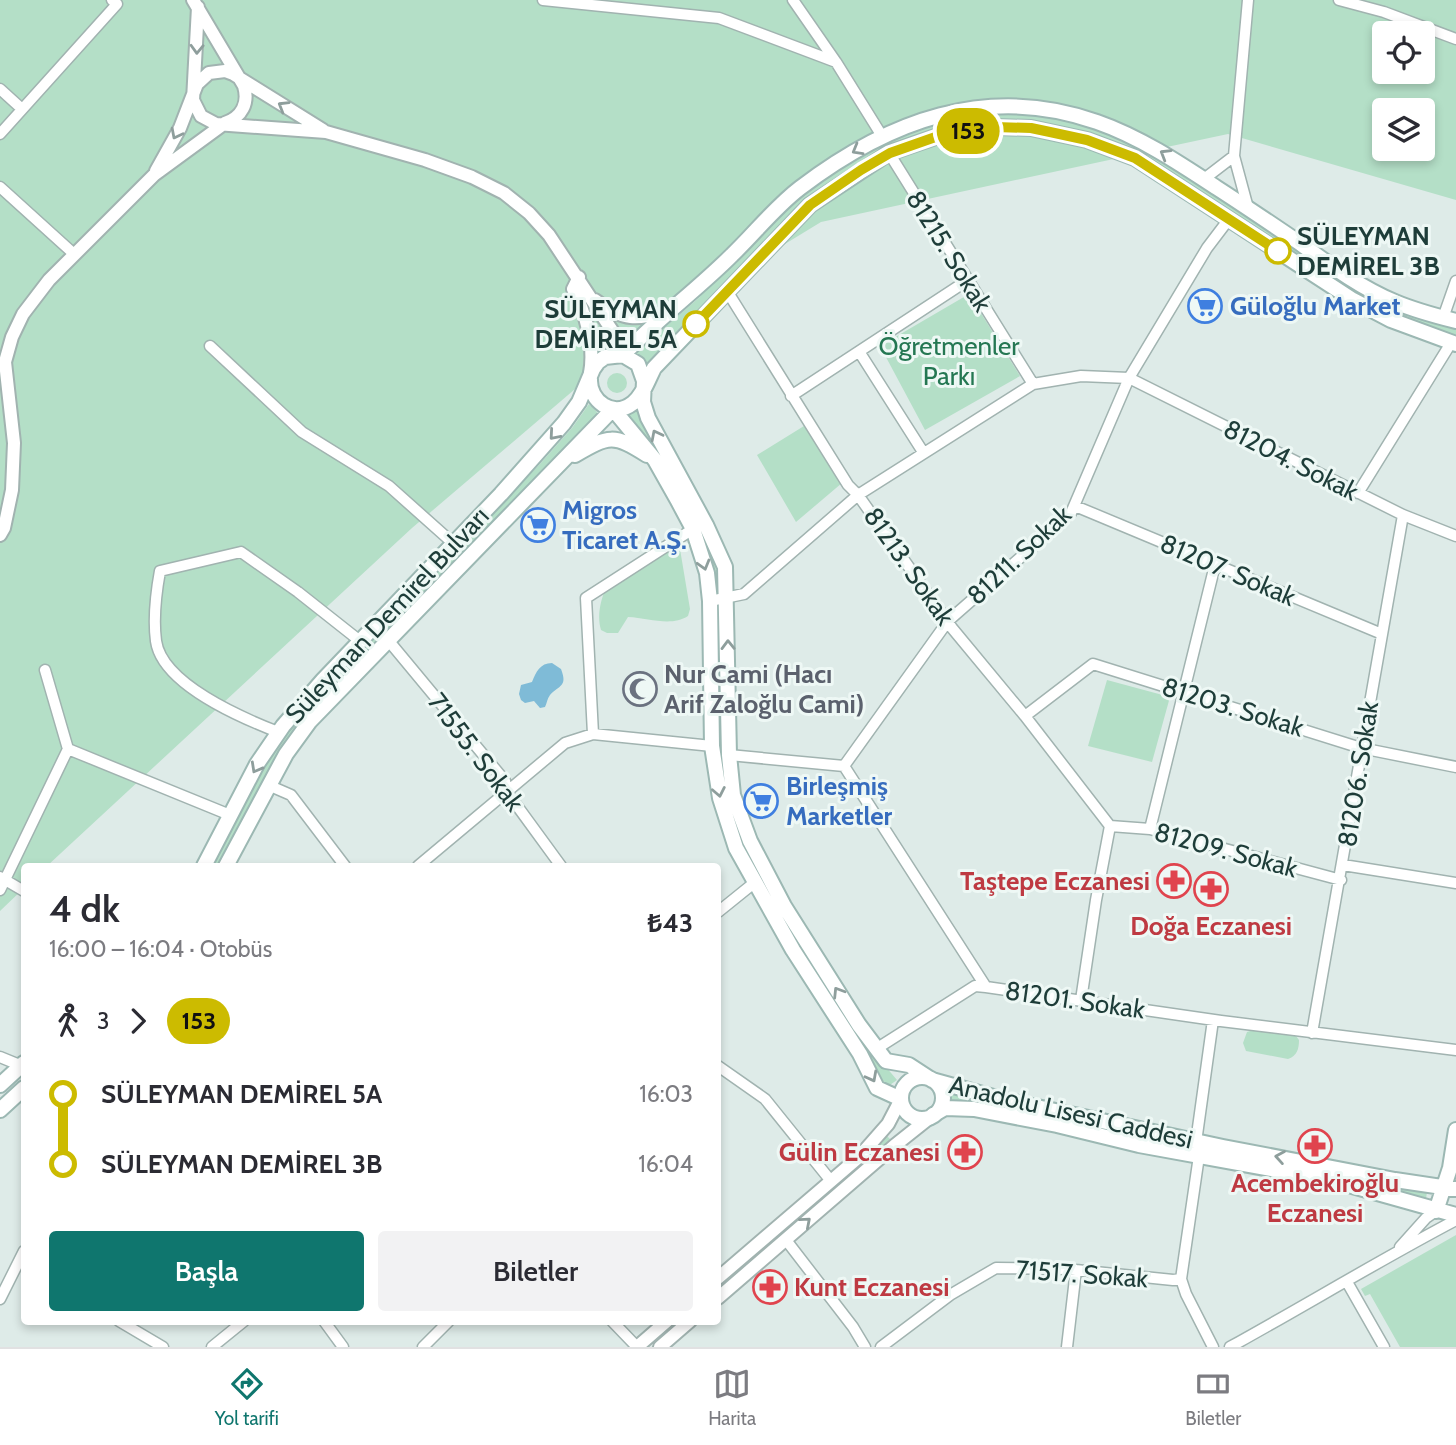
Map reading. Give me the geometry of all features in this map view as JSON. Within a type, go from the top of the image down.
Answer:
[{"type":"main road","points":[[623,355],[709,277],[798,190],[852,152],[882,136],[939,114],[992,107],[1030,108],[1063,113],[1096,122],[1146,143],[1355,281],[1395,302],[1449,319]]},
{"type":"main road","points":[[643,389],[642,372],[638,364],[623,355],[605,357],[593,369],[590,377],[592,394],[605,407],[613,409],[635,402],[643,389],[654,369],[810,205],[890,153],[944,134],[995,127],[1031,128],[1087,140],[1135,158],[1353,300],[1391,320],[1453,343]]},
{"type":"main road","name":"Süleyman Demirel Bulvarı","points":[[206,863],[257,764],[278,733],[323,680],[454,544],[564,422],[579,402],[590,377]]},
{"type":"main road","name":"Anadolu Lisesi Caddesi","points":[[643,389],[643,402],[648,418],[706,525],[725,567],[729,755],[733,794],[766,876],[886,1061],[909,1065],[932,1080],[1003,1100],[1196,1142],[1450,1188]]},
{"type":"main road","points":[[613,409],[654,460],[693,529],[707,573],[710,601],[712,746],[720,798],[736,848],[793,950],[860,1054],[877,1088],[901,1099]]},
{"type":"main road","name":"Süleyman Demirel Bulvarı","points":[[228,863],[268,785],[310,720],[613,409]]},
{"type":"main road","points":[[560,463],[598,442],[616,438],[654,460]]},
{"type":"main road","points":[[0,1086],[21,1067]]},
{"type":"main road","points":[[926,1077],[932,1080],[942,1090],[939,1111],[926,1118],[912,1116],[903,1106],[901,1099],[904,1087],[914,1079],[926,1077]]},
{"type":"main road","points":[[0,1110],[21,1091]]},
{"type":"main road","name":"Anadolu Lisesi Caddesi","points":[[933,1115],[945,1108],[974,1109],[1199,1156],[1331,1180],[1411,1201],[1456,1218]]},
{"type":"main road","points":[[1436,1211],[1450,1188],[1456,1130]]},
{"type":"street","points":[[0,134],[117,4],[112,0]]},
{"type":"street","points":[[543,0],[719,18],[836,62]]},
{"type":"street","points":[[793,0],[882,136]]},
{"type":"street","points":[[1248,0],[1234,156],[1248,208]]},
{"type":"street","points":[[1339,0],[1384,12],[1456,39]]},
{"type":"street","points":[[0,536],[4,528],[13,478],[14,443],[5,362],[12,337],[23,314],[49,280],[154,175],[225,123],[239,116],[246,101],[244,86],[196,3]]},
{"type":"street","points":[[196,3],[194,92],[196,109],[201,116],[208,121],[326,132],[437,164],[504,192],[549,235],[617,338],[623,355]]},
{"type":"street","points":[[154,175],[180,128],[197,84],[209,73],[225,71],[326,132]]},
{"type":"street","points":[[0,89],[22,108]]},
{"type":"street","name":"81215. Sokak","points":[[890,153],[1033,384]]},
{"type":"street","points":[[1203,179],[1234,156]]},
{"type":"street","points":[[0,187],[74,254]]},
{"type":"street","name":"81211. Sokak","points":[[844,766],[947,621],[1071,513],[1129,378],[1207,248],[1229,219]]},
{"type":"street","points":[[579,277],[573,289],[593,352],[590,377]]},
{"type":"street","points":[[791,396],[968,280]]},
{"type":"street","points":[[1449,319],[1456,281]]},
{"type":"street","name":"81213. Sokak","points":[[727,291],[848,485],[858,495],[947,621],[1110,826]]},
{"type":"street","points":[[589,296],[613,313],[639,319],[670,310]]},
{"type":"street","points":[[1357,493],[1453,343]]},
{"type":"street","points":[[210,346],[302,432],[389,486],[454,544]]},
{"type":"street","points":[[860,353],[923,453]]},
{"type":"street","points":[[710,601],[744,594],[858,495],[1033,384],[1081,376],[1129,378]]},
{"type":"street","name":"81204. Sokak","points":[[1129,378],[1357,493],[1456,536]]},
{"type":"street","name":"81207. Sokak","points":[[1075,506],[1382,634]]},
{"type":"street","name":"81206. Sokak","points":[[1312,1033],[1403,515]]},
{"type":"street","points":[[593,734],[586,598],[693,529]]},
{"type":"street","points":[[278,733],[241,717],[190,688],[162,658],[156,643],[156,600],[160,571],[241,552],[298,592],[360,641]]},
{"type":"street","points":[[1150,829],[1214,565]]},
{"type":"street","name":"71555. Sokak","points":[[388,640],[505,781],[507,792],[559,863]]},
{"type":"street","name":"81203. Sokak","points":[[1025,716],[1093,664],[1361,748],[1456,767]]},
{"type":"street","points":[[21,890],[2,882],[68,749],[45,670]]},
{"type":"street","points":[[422,863],[565,743],[593,734],[712,746]]},
{"type":"street","points":[[68,749],[230,815]]},
{"type":"street","points":[[729,755],[844,766]]},
{"type":"street","name":"81201. Sokak","points":[[844,766],[986,987],[1213,1020],[1456,1049]]},
{"type":"street","points":[[268,785],[291,795],[343,863]]},
{"type":"street","points":[[1081,1000],[1110,826]]},
{"type":"street","name":"81209. Sokak","points":[[1110,826],[1150,829],[1340,880]]},
{"type":"street","points":[[1343,865],[1456,883]]},
{"type":"street","points":[[721,910],[754,883]]},
{"type":"street","points":[[876,1049],[975,986],[986,987]]},
{"type":"street","points":[[1196,1142],[1213,1020]]},
{"type":"street","points":[[0,1057],[21,1064]]},
{"type":"street","points":[[721,1068],[765,1099],[831,1181]]},
{"type":"street","points":[[721,1275],[875,1142],[901,1099]]},
{"type":"street","points":[[721,1295],[933,1115]]},
{"type":"street","points":[[1199,1156],[1181,1279],[1213,1347]]},
{"type":"street","points":[[1394,1252],[1436,1211]]},
{"type":"street","points":[[1230,1347],[1456,1218]]},
{"type":"street","points":[[786,1240],[853,1326],[865,1347]]},
{"type":"street","points":[[0,1299],[21,1265]]},
{"type":"street","name":"71517. Sokak","points":[[881,1347],[950,1294],[996,1268],[1076,1270],[1181,1279]]},
{"type":"street","points":[[1067,1347],[1076,1270]]},
{"type":"street","points":[[1347,1282],[1384,1347]]},
{"type":"street","points":[[127,1325],[163,1347]]},
{"type":"street","points":[[212,1347],[239,1325]]},
{"type":"street","points":[[327,1325],[344,1347]]},
{"type":"street","points":[[423,1347],[445,1325]]},
{"type":"street","points":[[616,1325],[637,1347],[662,1325]]},
{"type":"street","points":[[660,1347],[685,1325]]},
{"type":"green space","points":[[0,0],[1456,0],[1456,200],[1228,134],[1148,151],[1357,288],[1394,309],[1456,328],[1456,335],[1391,315],[1137,154],[821,222],[726,280],[643,367],[635,353],[701,296],[643,331],[412,528],[50,863],[21,863],[21,891],[0,911]]},
{"type":"green space","name":"Öğretmenler Parkı","points":[[969,294],[1020,376],[925,430],[880,346]]},
{"type":"green space","points":[[613,373],[621,373],[627,383],[621,393],[613,393],[607,387],[607,379]]},
{"type":"green space","points":[[589,404],[599,414],[474,540],[300,725],[274,761],[220,863],[214,863],[255,780],[296,722],[572,428]]},
{"type":"green space","points":[[638,404],[699,520],[717,568],[722,592],[717,593],[705,546],[684,502],[650,442],[628,414]]},
{"type":"green space","points":[[804,426],[842,483],[796,522],[757,455]]},
{"type":"green space","points":[[675,545],[680,549],[690,609],[688,616],[674,621],[628,617],[618,633],[601,630],[600,609],[606,588]]},
{"type":"green space","points":[[717,609],[723,609],[721,702],[724,771],[742,841],[777,906],[855,1026],[897,1080],[887,1087],[807,961],[740,844],[725,797],[716,744]]},
{"type":"green space","points":[[1107,680],[1170,697],[1152,762],[1088,746]]},
{"type":"green space","points":[[1253,1030],[1296,1036],[1299,1040],[1297,1052],[1288,1059],[1246,1051],[1243,1043],[1247,1032]]},
{"type":"green space","points":[[945,1090],[1427,1192],[1426,1199],[1343,1178],[1204,1154],[980,1104],[942,1101]]},
{"type":"green space","points":[[887,1136],[890,1139],[759,1255],[757,1253],[838,1183]]},
{"type":"green space","points":[[1456,1235],[1456,1347],[1400,1347],[1370,1294],[1365,1296],[1361,1289]]},
{"type":"water","points":[[552,663],[561,669],[563,682],[550,695],[545,707],[540,708],[534,701],[525,703],[521,700],[521,685],[532,682],[541,666]]},
{"type":"bus line","name":"153","points":[[696,324],[810,205],[861,170],[890,153],[944,134],[995,127],[1031,128],[1087,140],[1135,158],[1278,251]]},
{"type":"place","name":"SÜLEYMAN DEMİREL 3B","points":[[1278,251]]},
{"type":"place","name":"Güloğlu Market","points":[[1205,306]]},
{"type":"place","name":"SÜLEYMAN DEMİREL 5A","points":[[696,324]]},
{"type":"place","name":"Migros Ticaret A.Ş.","points":[[538,525]]},
{"type":"place","name":"Nur Cami (Hacı Arif Zaloğlu Cami)","points":[[640,689]]},
{"type":"place","name":"Birleşmiş Marketler","points":[[761,801]]},
{"type":"place","name":"Taştepe Eczanesi","points":[[1174,881]]},
{"type":"place","name":"Doğa Eczanesi","points":[[1211,889]]},
{"type":"place","name":"Acembekiroğlu Eczanesi","points":[[1315,1146]]},
{"type":"place","name":"Gülin Eczanesi","points":[[965,1152]]},
{"type":"place","name":"Kunt Eczanesi","points":[[770,1287]]}]
